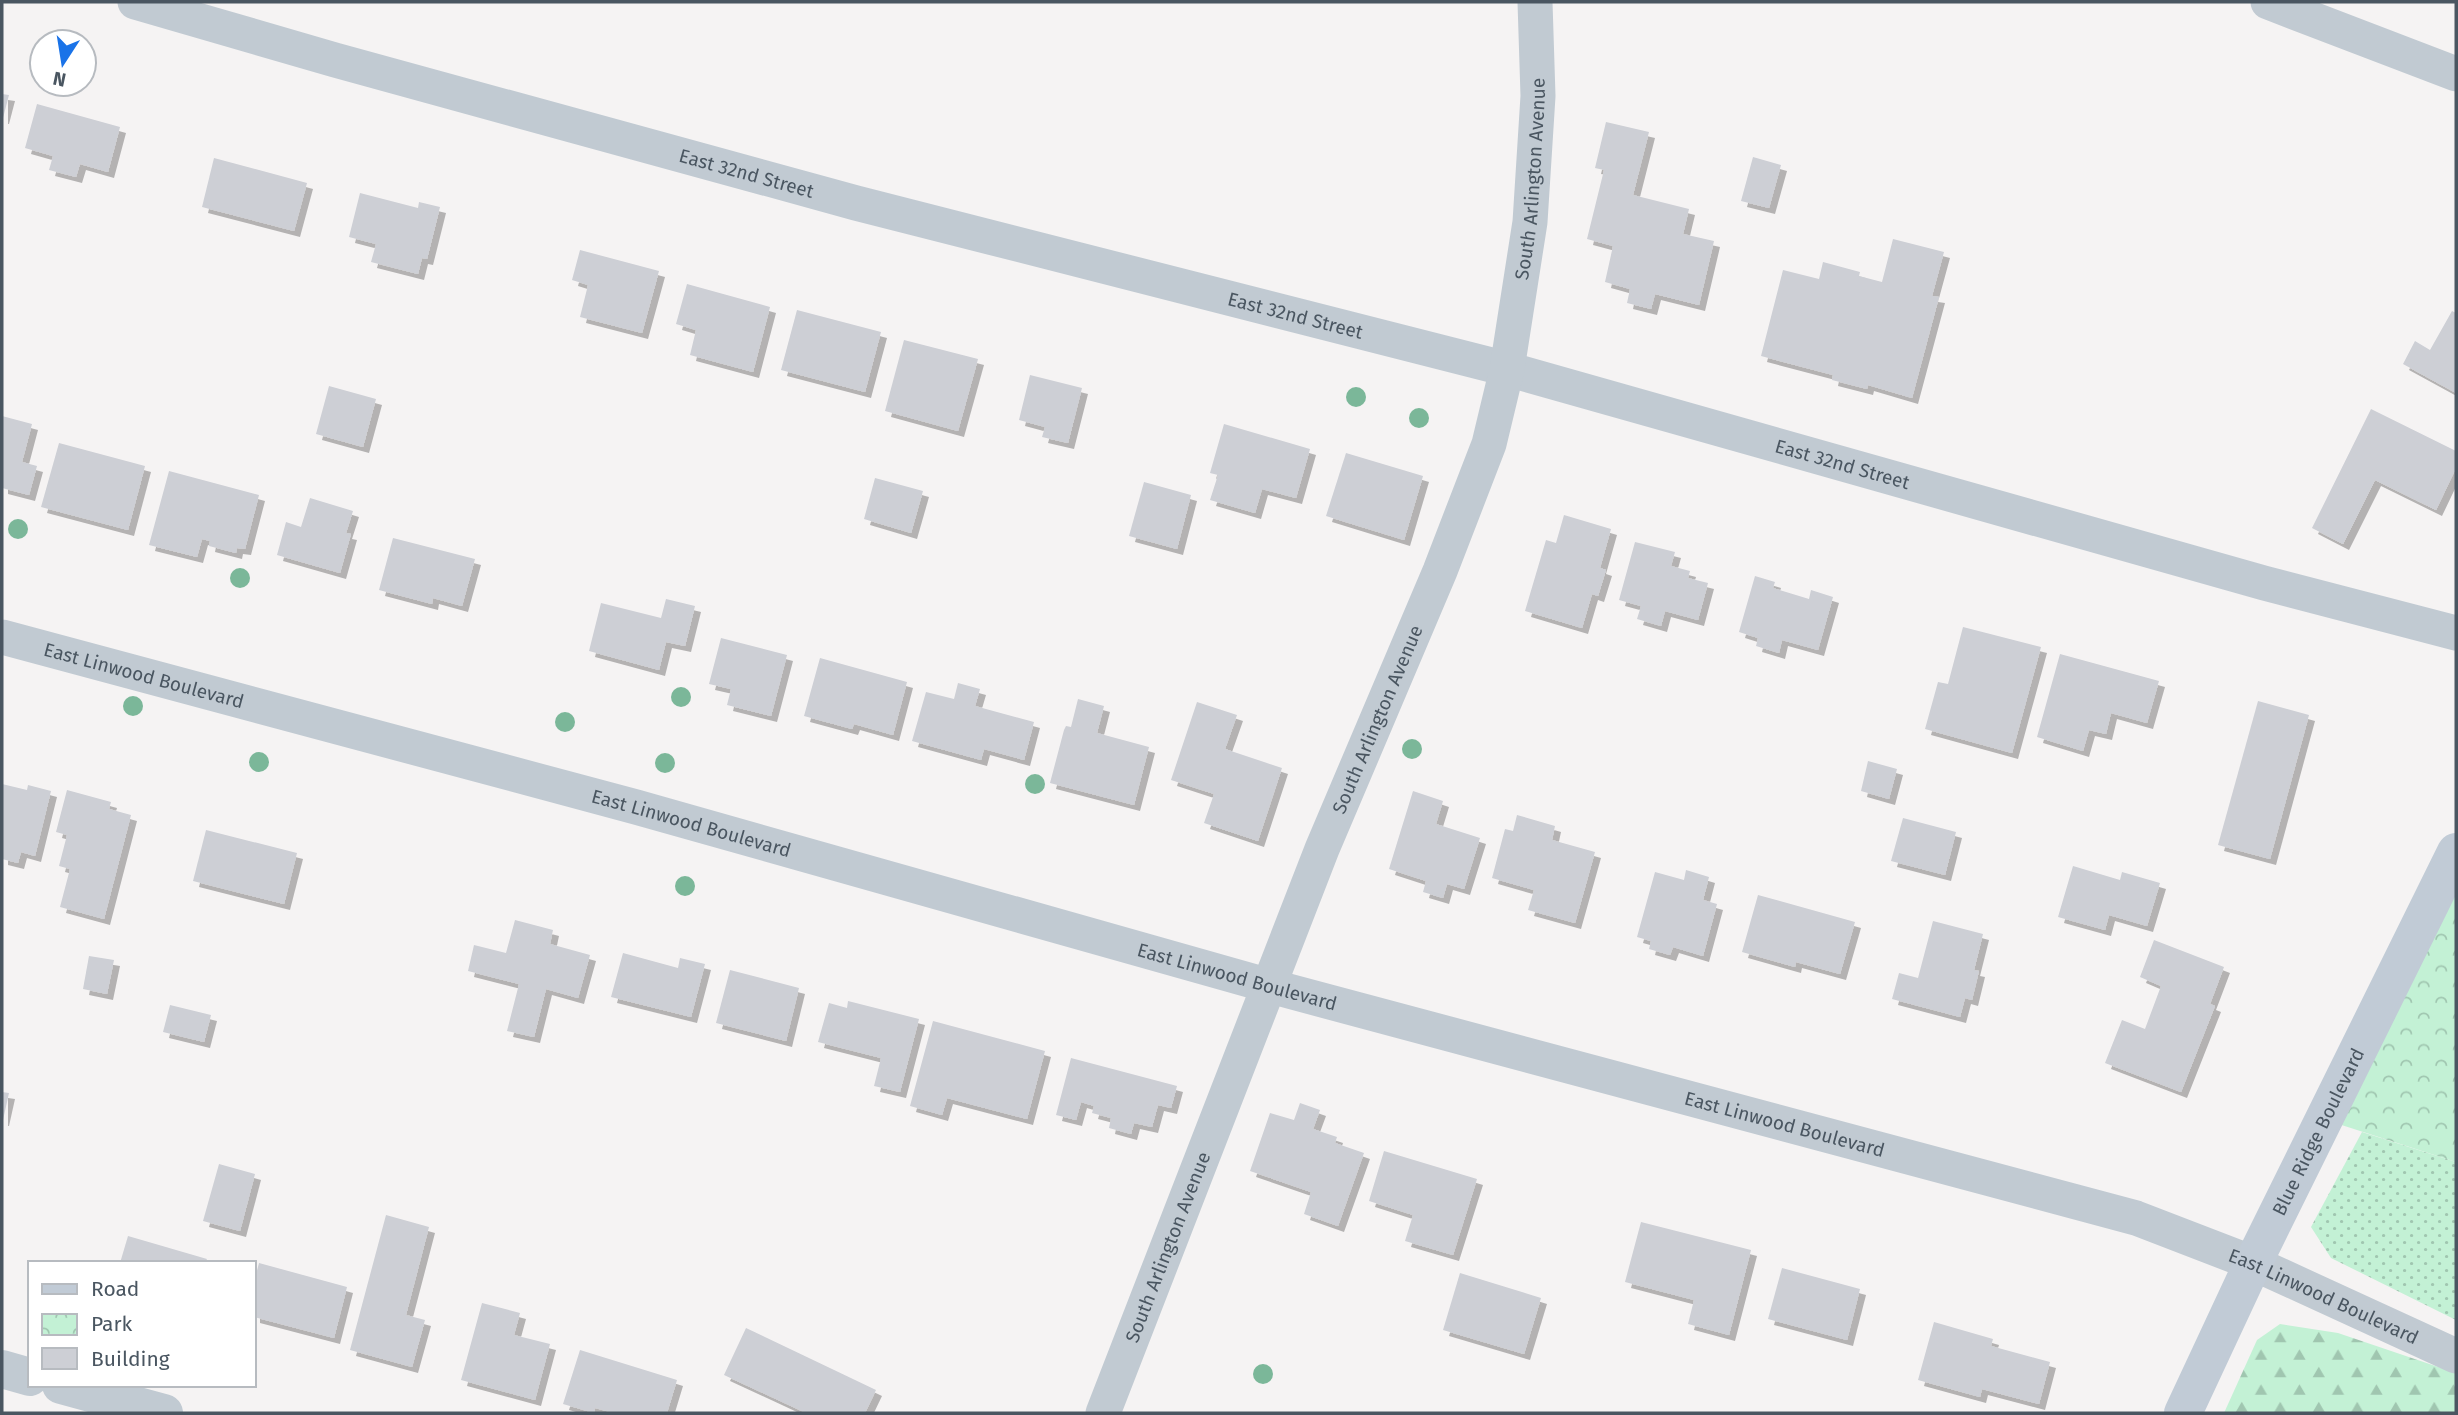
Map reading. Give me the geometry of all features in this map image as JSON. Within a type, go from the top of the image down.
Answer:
[{"type":"main road","name":"Blue Ridge Boulevard","points":[[2183,1413],[2253,1263],[2456,852]]},
{"type":"street","name":"East 32nd Street","points":[[135,2],[335,60],[856,203],[1507,369],[2263,583],[2456,633]]},
{"type":"street","name":"South Arlington Avenue","points":[[1103,1413],[1322,849],[1440,571],[1489,444],[1507,369],[1530,222],[1538,96],[1535,2]]},
{"type":"street","points":[[2268,2],[2456,74]]},
{"type":"street","name":"East Linwood Boulevard","points":[[2,637],[636,807],[1270,986],[2136,1218],[2253,1263],[2456,1356]]},
{"type":"street","points":[[2,1369],[28,1376]]},
{"type":"street","points":[[68,1387],[164,1413]]},
{"type":"green space","points":[[2456,845],[2456,1162],[2323,1119]]},
{"type":"green space","points":[[2362,1132],[2456,1162],[2456,1320],[2331,1258],[2311,1227]]},
{"type":"green space","points":[[2280,1324],[2338,1333],[2456,1373],[2456,1413],[2224,1413],[2257,1340]]},
{"type":"building","points":[[2,94],[9,95],[3,118],[2,118]]},
{"type":"building","points":[[37,104],[120,127],[108,172],[80,164],[76,177],[49,170],[53,156],[25,148]]},
{"type":"building","points":[[1606,122],[1649,132],[1633,195],[1689,209],[1683,234],[1714,241],[1699,305],[1655,294],[1651,309],[1627,303],[1630,289],[1605,282],[1613,246],[1587,239],[1604,170],[1595,168]]},
{"type":"building","points":[[1753,157],[1781,165],[1769,208],[1741,201]]},
{"type":"building","points":[[214,158],[307,183],[294,231],[202,207]]},
{"type":"building","points":[[360,193],[418,208],[419,202],[440,207],[427,259],[422,258],[418,274],[371,262],[376,244],[349,237]]},
{"type":"building","points":[[1893,239],[1944,252],[1932,296],[1939,297],[1912,398],[1868,385],[1867,389],[1832,380],[1833,375],[1761,356],[1783,270],[1819,279],[1823,262],[1860,272],[1859,276],[1882,282]]},
{"type":"building","points":[[580,250],[659,271],[642,333],[580,317],[588,285],[572,280]]},
{"type":"building","points":[[687,284],[770,307],[753,372],[690,355],[696,330],[676,324]]},
{"type":"building","points":[[797,310],[881,332],[865,392],[781,370]]},
{"type":"building","points":[[2452,311],[2456,313],[2456,393],[2403,364],[2415,341],[2430,350]]},
{"type":"building","points":[[904,340],[978,359],[958,431],[885,411]]},
{"type":"building","points":[[1030,375],[1082,388],[1068,443],[1042,437],[1045,427],[1019,420]]},
{"type":"building","points":[[329,386],[376,399],[363,447],[316,434]]},
{"type":"building","points":[[2371,409],[2456,451],[2456,468],[2436,510],[2375,480],[2343,544],[2312,528]]},
{"type":"building","points":[[2,416],[32,424],[22,462],[37,466],[29,495],[2,488]]},
{"type":"building","points":[[1224,424],[1310,449],[1296,498],[1262,489],[1255,513],[1210,500],[1218,475],[1210,473]]},
{"type":"building","points":[[59,443],[145,466],[128,530],[41,507]]},
{"type":"building","points":[[1346,453],[1423,476],[1404,540],[1326,516]]},
{"type":"building","points":[[169,471],[259,495],[245,549],[237,548],[236,553],[209,546],[210,541],[202,539],[197,557],[149,545]]},
{"type":"building","points":[[875,478],[923,491],[911,533],[864,519]]},
{"type":"building","points":[[1144,482],[1191,495],[1177,549],[1129,536]]},
{"type":"building","points":[[310,498],[353,511],[346,533],[351,534],[340,573],[277,555],[286,522],[301,527]]},
{"type":"building","points":[[1564,515],[1611,529],[1600,568],[1606,570],[1598,596],[1592,594],[1582,628],[1525,611],[1546,540],[1556,543]]},
{"type":"building","points":[[393,538],[475,559],[462,606],[433,598],[432,604],[379,590]]},
{"type":"building","points":[[1635,542],[1675,552],[1671,566],[1690,571],[1688,578],[1708,583],[1698,620],[1665,611],[1661,626],[1637,619],[1641,606],[1619,600]]},
{"type":"building","points":[[1755,576],[1775,582],[1773,588],[1809,599],[1811,590],[1833,597],[1818,650],[1782,640],[1779,653],[1756,646],[1758,638],[1739,632]]},
{"type":"building","points":[[666,599],[695,606],[685,646],[666,642],[659,670],[589,651],[601,603],[661,618]]},
{"type":"building","points":[[1963,627],[2041,647],[2012,753],[1925,729],[1938,682],[1948,684]]},
{"type":"building","points":[[721,638],[787,655],[771,716],[727,705],[731,689],[709,684]]},
{"type":"building","points":[[2060,654],[2159,681],[2147,723],[2111,713],[2106,734],[2089,730],[2083,751],[2037,737]]},
{"type":"building","points":[[820,658],[907,682],[893,735],[854,724],[852,729],[804,716]]},
{"type":"building","points":[[958,683],[980,689],[975,706],[1034,722],[1024,760],[984,749],[981,760],[912,741],[926,692],[954,699]]},
{"type":"building","points":[[1078,699],[1104,706],[1097,733],[1149,747],[1134,805],[1050,783],[1064,730],[1066,726],[1071,727]]},
{"type":"building","points":[[2258,701],[2309,715],[2270,859],[2218,845]]},
{"type":"building","points":[[1197,702],[1237,715],[1225,749],[1282,768],[1258,841],[1204,823],[1214,794],[1171,780]]},
{"type":"building","points":[[1868,761],[1897,769],[1889,799],[1861,791]]},
{"type":"building","points":[[2,784],[27,790],[28,785],[51,791],[35,856],[21,852],[18,863],[2,859]]},
{"type":"building","points":[[67,790],[111,802],[109,809],[131,815],[104,919],[60,907],[70,869],[59,866],[67,835],[56,832]]},
{"type":"building","points":[[1413,791],[1443,801],[1436,824],[1480,838],[1464,889],[1447,884],[1443,898],[1423,892],[1426,881],[1389,869]]},
{"type":"building","points":[[1517,815],[1555,826],[1552,840],[1595,852],[1575,923],[1528,910],[1534,890],[1492,878],[1505,829],[1513,831]]},
{"type":"building","points":[[1903,818],[1956,832],[1945,875],[1891,861]]},
{"type":"building","points":[[206,830],[297,853],[284,904],[193,881]]},
{"type":"building","points":[[2073,866],[2120,880],[2122,872],[2160,883],[2147,926],[2109,915],[2105,930],[2058,917]]},
{"type":"building","points":[[1686,870],[1709,877],[1703,900],[1717,904],[1703,956],[1673,947],[1670,955],[1649,949],[1651,941],[1637,937],[1655,872],[1684,880]]},
{"type":"building","points":[[1758,895],[1855,922],[1840,974],[1796,962],[1795,967],[1742,952]]},
{"type":"building","points":[[515,920],[553,930],[550,944],[590,955],[578,998],[546,989],[534,1037],[507,1031],[519,984],[468,971],[474,945],[506,953]]},
{"type":"building","points":[[1933,921],[1983,934],[1974,970],[1979,971],[1972,1000],[1965,998],[1960,1017],[1892,999],[1899,973],[1918,978]]},
{"type":"building","points":[[2154,940],[2224,967],[2210,1004],[2215,1006],[2181,1092],[2105,1063],[2122,1020],[2145,1029],[2161,986],[2140,977]]},
{"type":"building","points":[[623,953],[678,968],[680,958],[705,964],[691,1017],[611,997]]},
{"type":"building","points":[[89,956],[114,960],[107,994],[83,989]]},
{"type":"building","points":[[730,970],[799,988],[786,1041],[716,1023]]},
{"type":"building","points":[[848,1001],[919,1019],[900,1092],[874,1086],[881,1058],[818,1042],[829,1003],[847,1008]]},
{"type":"building","points":[[170,1005],[211,1015],[204,1042],[163,1032]]},
{"type":"building","points":[[933,1021],[1045,1051],[1027,1119],[947,1098],[942,1115],[910,1106]]},
{"type":"building","points":[[1071,1058],[1177,1086],[1171,1108],[1158,1105],[1152,1127],[1134,1123],[1131,1134],[1109,1128],[1111,1118],[1092,1113],[1094,1106],[1081,1102],[1076,1120],[1056,1115]]},
{"type":"building","points":[[2,1092],[9,1093],[3,1120],[2,1120]]},
{"type":"building","points":[[1300,1103],[1320,1110],[1313,1129],[1337,1137],[1335,1143],[1364,1153],[1338,1226],[1304,1214],[1311,1192],[1250,1171],[1270,1113],[1294,1120]]},
{"type":"building","points":[[1384,1151],[1477,1179],[1453,1255],[1405,1241],[1413,1215],[1369,1201]]},
{"type":"building","points":[[219,1164],[255,1174],[240,1231],[203,1221]]},
{"type":"building","points":[[386,1215],[429,1227],[406,1315],[425,1320],[412,1367],[350,1350]]},
{"type":"building","points":[[1641,1222],[1751,1250],[1729,1335],[1688,1324],[1694,1300],[1625,1282]]},
{"type":"building","points":[[128,1236],[207,1259],[206,1261],[121,1261]]},
{"type":"building","points":[[259,1263],[347,1287],[334,1338],[256,1318],[256,1274]]},
{"type":"building","points":[[1782,1268],[1860,1289],[1847,1340],[1768,1319]]},
{"type":"building","points":[[1460,1273],[1541,1298],[1524,1354],[1443,1330]]},
{"type":"building","points":[[482,1303],[520,1313],[514,1335],[550,1344],[535,1400],[461,1380]]},
{"type":"building","points":[[1934,1322],[1993,1339],[1991,1346],[2050,1362],[2039,1404],[1982,1389],[1980,1397],[1918,1380]]},
{"type":"building","points":[[746,1328],[876,1390],[865,1413],[806,1413],[724,1375]]},
{"type":"building","points":[[580,1350],[677,1380],[667,1413],[614,1413],[595,1408],[594,1413],[563,1404]]}]
